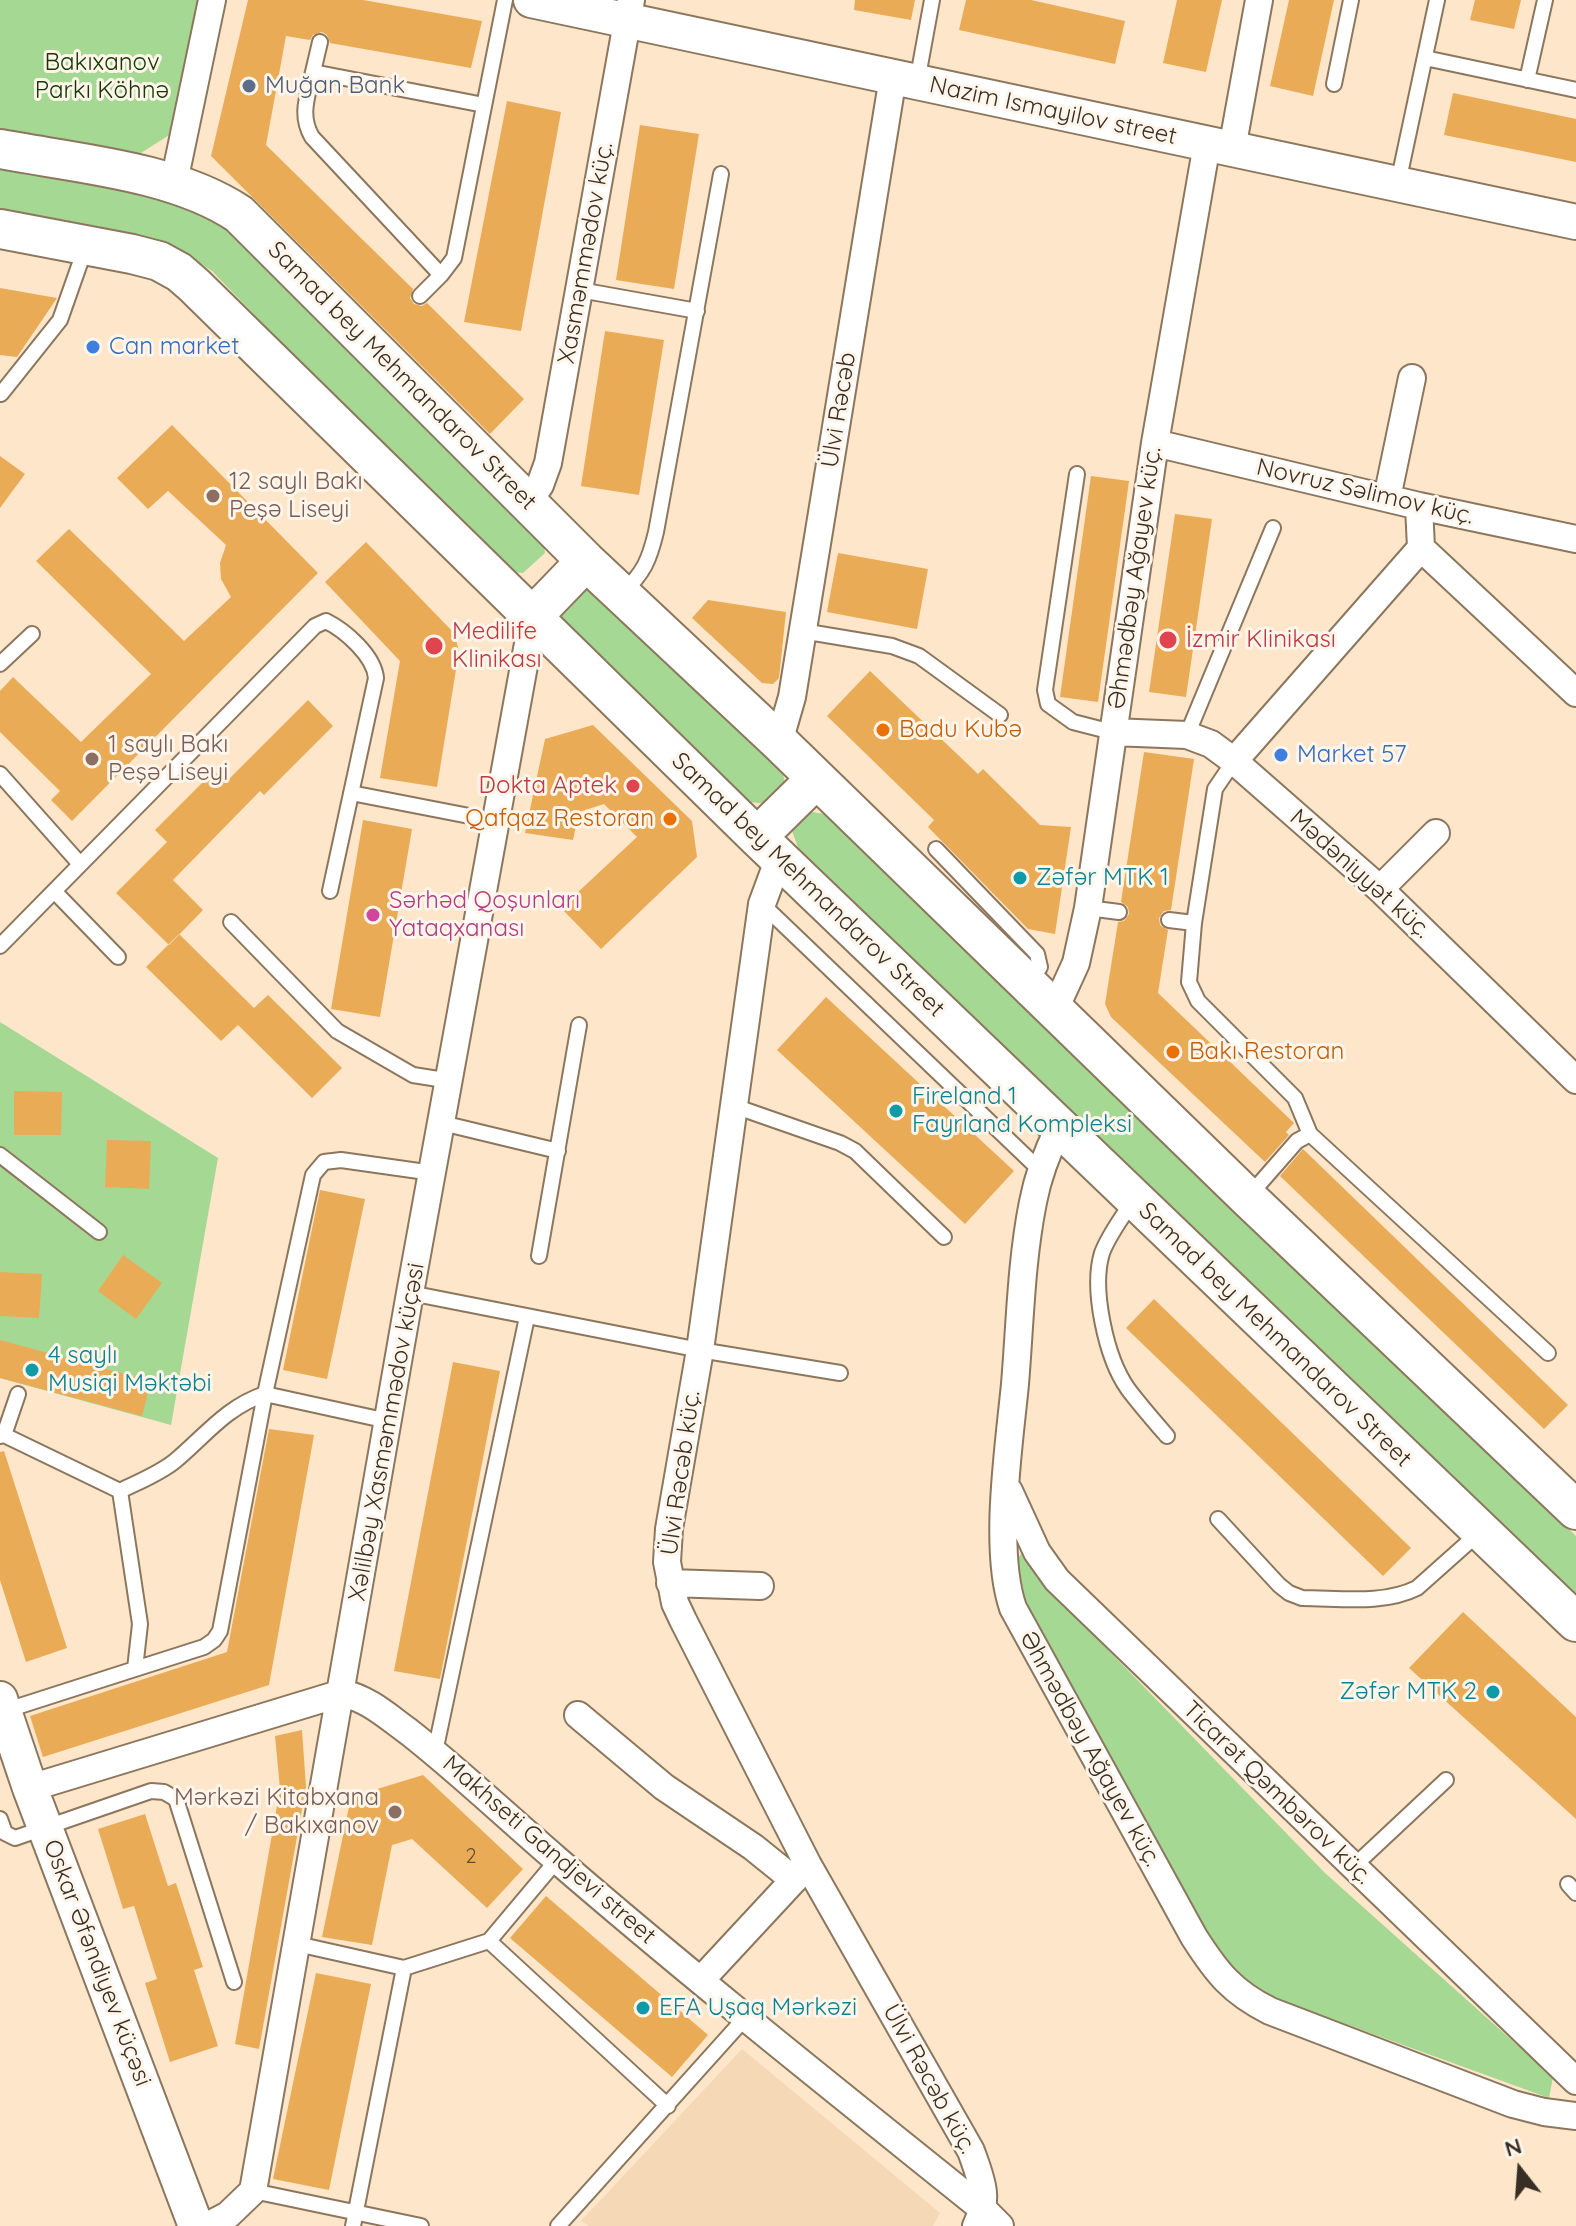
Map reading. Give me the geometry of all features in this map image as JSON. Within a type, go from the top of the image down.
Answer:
[{"type":"main road","name":"Samad bey Mehmandarov Street","points":[[0,149],[174,182],[219,200],[239,214],[375,342],[586,561],[779,742],[1248,1198],[1576,1510]]},
{"type":"main road","name":"Samad bey Mehmandarov Street","points":[[0,229],[132,254],[159,261],[179,272],[768,848],[1576,1622]]},
{"type":"main road","points":[[533,616],[586,561]]},
{"type":"main road","points":[[768,848],[816,779]]},
{"type":"street","points":[[174,182],[212,0]]},
{"type":"street","name":"Nazim Ismayilov street","points":[[531,0],[629,10],[905,79],[1576,222]]},
{"type":"street","name":"Əhmədbəy Ağayev küç.","points":[[1042,997],[1076,963],[1088,908],[1155,443],[1220,146],[1259,0]]},
{"type":"street","name":"Xasməmmədov küç.","points":[[528,502],[540,485],[548,463],[629,10]]},
{"type":"street","name":"Ülvi Rəcəb","points":[[779,742],[792,697],[905,79]]},
{"type":"street","points":[[1387,498],[1412,378]]},
{"type":"street","name":"Novruz Səlimov küç.","points":[[1155,443],[1419,506],[1576,539]]},
{"type":"street","points":[[1234,761],[1421,548],[1419,506]]},
{"type":"street","points":[[1421,548],[1576,693]]},
{"type":"street","name":"Xəlilbəy Xasməmmədov küçəsi","points":[[253,2191],[410,1293],[451,1081],[533,616]]},
{"type":"street","name":"Mədəniyyət küç.","points":[[1112,732],[1187,735],[1211,744],[1234,761],[1380,889],[1576,1080]]},
{"type":"street","points":[[1380,889],[1436,833]]},
{"type":"street","name":"Ülvi Rəcəb küç.","points":[[768,848],[700,1350],[669,1529],[667,1562],[670,1583],[683,1620],[801,1873],[971,2151],[983,2189],[987,2221]]},
{"type":"street","name":"Əhmədbəy Ağayev küç.","points":[[1059,1128],[1040,1170],[1026,1247],[1006,1484],[1004,1568],[1013,1608],[1194,1937],[1215,1970],[1248,2000],[1513,2104],[1576,2116]]},
{"type":"street","name":"Ticarət Qəmbərov küç.","points":[[1006,1484],[1037,1552],[1057,1580],[1576,2081]]},
{"type":"street","points":[[670,1583],[760,1586]]},
{"type":"street","points":[[30,1788],[342,1693]]},
{"type":"street","name":"Makhseti Gandjevi street","points":[[342,1693],[370,1703],[435,1752],[557,1860],[987,2221]]},
{"type":"street","name":"Oskar Əfəndiyev küçəsi","points":[[2,1705],[30,1788],[196,2226]]},
{"type":"street","points":[[578,1715],[664,1787],[753,1847],[801,1873],[701,1980]]},
{"type":"street","points":[[207,2226],[228,2215],[253,2191]]},
{"type":"lane","points":[[420,296],[454,258],[505,0]]},
{"type":"lane","points":[[905,79],[932,0]]},
{"type":"lane","points":[[1334,84],[1351,0]]},
{"type":"lane","points":[[1398,184],[1437,0]]},
{"type":"lane","points":[[1527,80],[1545,0]]},
{"type":"lane","points":[[320,42],[304,112],[305,125],[312,137],[441,275]]},
{"type":"lane","points":[[1425,58],[1576,90]]},
{"type":"lane","points":[[313,72],[484,105]]},
{"type":"lane","points":[[622,595],[641,575],[649,561],[721,174]]},
{"type":"lane","points":[[1,394],[60,320],[86,246]]},
{"type":"lane","points":[[580,290],[697,311]]},
{"type":"lane","points":[[1077,474],[1045,690],[1048,704],[1073,722],[1112,732]]},
{"type":"lane","points":[[1187,735],[1273,528]]},
{"type":"lane","points":[[0,946],[315,626],[326,621],[371,660],[376,678],[330,891]]},
{"type":"lane","points":[[802,631],[892,646],[919,656],[1000,715]]},
{"type":"lane","points":[[0,664],[32,634]]},
{"type":"lane","points":[[1234,761],[1215,789],[1194,923],[1189,982],[1198,1001],[1295,1098],[1310,1134],[1548,1353]]},
{"type":"lane","points":[[0,774],[80,864]]},
{"type":"lane","points":[[351,793],[495,821]]},
{"type":"lane","points":[[936,849],[1037,954],[1042,997]]},
{"type":"lane","points":[[54,891],[118,957]]},
{"type":"lane","points":[[762,904],[1040,1170]]},
{"type":"lane","points":[[1088,908],[1119,912]]},
{"type":"lane","points":[[1169,920],[1194,923]]},
{"type":"lane","points":[[231,922],[337,1031],[413,1075],[451,1081]]},
{"type":"lane","points":[[539,1256],[579,1025]]},
{"type":"lane","points":[[734,1106],[855,1151],[944,1237]]},
{"type":"lane","points":[[442,1123],[558,1151]]},
{"type":"lane","points":[[1248,1198],[1297,1141],[1310,1134]]},
{"type":"lane","points":[[0,1155],[99,1232]]},
{"type":"lane","points":[[2,1705],[135,1669],[204,1647],[214,1640],[220,1631],[265,1394],[313,1175],[324,1162],[341,1160],[433,1173]]},
{"type":"lane","points":[[1133,1199],[1102,1254],[1098,1271],[1100,1301],[1117,1371],[1127,1388],[1167,1436]]},
{"type":"lane","points":[[410,1293],[700,1350],[840,1373]]},
{"type":"lane","points":[[435,1752],[527,1317]]},
{"type":"lane","points":[[18,1394],[2,1435],[120,1491]]},
{"type":"lane","points":[[120,1491],[173,1462],[227,1412],[265,1394],[388,1421]]},
{"type":"lane","points":[[120,1491],[140,1624],[135,1669]]},
{"type":"lane","points":[[1218,1519],[1279,1585],[1302,1598],[1405,1594],[1417,1588],[1481,1531]]},
{"type":"lane","points":[[1353,1867],[1446,1780]]},
{"type":"lane","points":[[0,1819],[5,1833],[15,1838],[151,1791],[164,1792],[176,1799],[234,1982]]},
{"type":"lane","points":[[297,1944],[404,1968],[489,1941],[557,1860]]},
{"type":"lane","points":[[489,1941],[668,2106]]},
{"type":"lane","points":[[354,2219],[404,1968]]},
{"type":"lane","points":[[558,2226],[745,2018]]},
{"type":"lane","points":[[253,2191],[354,2219],[421,2226]]},
{"type":"shaded area","points":[[742,2049],[940,2213],[933,2226],[589,2226],[581,2221]]},
{"type":"green space","name":"Bakıxanov Parkı Köhnə","points":[[0,0],[199,0],[171,134],[128,161],[0,135]]},
{"type":"green space","points":[[0,168],[167,199],[222,221],[541,530],[545,553],[523,573],[501,571],[212,271],[180,250],[155,242],[0,211]]},
{"type":"green space","points":[[585,583],[782,770],[786,787],[768,804],[749,802],[555,614]]},
{"type":"green space","points":[[812,812],[831,815],[1576,1536],[1576,1604],[799,850],[792,831]]},
{"type":"green space","points":[[0,1022],[218,1158],[171,1425],[0,1378]]},
{"type":"green space","points":[[1023,1550],[1043,1583],[1325,1873],[1553,2077],[1549,2098],[1260,1993],[1221,1959],[1028,1605],[1013,1568]]},
{"type":"building","points":[[248,0],[363,0],[482,21],[471,68],[330,43],[322,32],[313,35],[310,40],[286,36],[266,145],[413,289],[410,298],[414,304],[422,306],[427,303],[524,399],[490,434],[211,156]]},
{"type":"building","points":[[855,0],[915,0],[911,20],[854,10]]},
{"type":"building","points":[[966,0],[1031,0],[1125,21],[1115,64],[959,30]]},
{"type":"building","points":[[1177,0],[1222,0],[1206,72],[1163,63]]},
{"type":"building","points":[[1289,0],[1334,0],[1313,96],[1270,86]]},
{"type":"building","points":[[1475,0],[1521,0],[1514,29],[1470,20]]},
{"type":"building","points":[[1453,93],[1576,119],[1576,162],[1444,135]]},
{"type":"building","points":[[507,101],[561,112],[521,331],[464,322]]},
{"type":"building","points":[[640,125],[699,134],[674,289],[616,280]]},
{"type":"building","points":[[0,288],[57,298],[17,357],[0,355]]},
{"type":"building","points":[[605,331],[664,340],[639,495],[581,486]]},
{"type":"building","points":[[172,425],[318,573],[72,821],[51,800],[60,791],[0,732],[0,691],[13,677],[81,742],[151,674],[36,561],[69,529],[184,641],[231,597],[221,579],[220,563],[226,545],[168,491],[148,509],[117,478]]},
{"type":"building","points":[[0,456],[25,474],[0,508]]},
{"type":"building","points":[[1091,476],[1129,481],[1098,702],[1060,697]]},
{"type":"building","points":[[1175,514],[1212,519],[1186,697],[1149,692]]},
{"type":"building","points":[[366,542],[454,633],[459,651],[437,787],[380,778],[400,661],[325,582]]},
{"type":"building","points":[[838,553],[928,569],[917,629],[827,612]]},
{"type":"building","points":[[708,600],[786,612],[779,678],[773,684],[762,683],[692,618]]},
{"type":"building","points":[[870,671],[978,774],[983,769],[1040,825],[1071,827],[1055,934],[1028,929],[928,827],[934,820],[827,716]]},
{"type":"building","points":[[308,700],[333,726],[264,795],[260,791],[173,880],[203,910],[169,945],[116,893],[167,842],[155,830],[214,771],[226,782]]},
{"type":"building","points":[[593,725],[692,821],[697,857],[601,949],[561,908],[637,837],[604,804],[579,812],[573,840],[525,833],[545,739]]},
{"type":"building","points":[[1144,752],[1194,759],[1171,910],[1164,911],[1159,918],[1160,925],[1168,930],[1158,993],[1294,1123],[1286,1132],[1289,1135],[1265,1162],[1111,1017],[1105,1004],[1118,922],[1124,921],[1129,914],[1128,907],[1121,902]]},
{"type":"building","points":[[363,820],[412,829],[380,1017],[331,1009]]},
{"type":"building","points":[[179,934],[254,1008],[268,995],[342,1068],[312,1098],[238,1025],[221,1041],[146,967]]},
{"type":"building","name":"Fireland 1 Fayrland Kompleksi","points":[[826,997],[1014,1171],[965,1224],[777,1050]]},
{"type":"building","points":[[14,1091],[62,1092],[61,1135],[14,1135]]},
{"type":"building","points":[[107,1140],[151,1141],[149,1189],[105,1187]]},
{"type":"building","points":[[1303,1149],[1568,1405],[1544,1429],[1280,1176]]},
{"type":"building","points":[[320,1190],[365,1199],[327,1379],[283,1370]]},
{"type":"building","points":[[123,1255],[162,1283],[136,1319],[98,1291]]},
{"type":"building","points":[[0,1272],[42,1274],[39,1318],[0,1316]]},
{"type":"building","points":[[1154,1299],[1411,1548],[1383,1576],[1126,1328]]},
{"type":"building","points":[[0,1340],[151,1381],[142,1416],[0,1378]]},
{"type":"building","points":[[453,1362],[500,1371],[440,1679],[394,1671]]},
{"type":"building","points":[[269,1429],[314,1435],[269,1685],[43,1757],[30,1716],[227,1652]]},
{"type":"building","points":[[4,1451],[67,1648],[26,1662],[0,1580],[0,1452]]},
{"type":"building","name":"Zəfər MTK 2","points":[[1463,1612],[1576,1717],[1576,1819],[1409,1668]]},
{"type":"building","points":[[302,1730],[306,1787],[259,2049],[235,2044],[280,1789],[275,1736]]},
{"type":"building","points":[[423,1775],[523,1869],[487,1908],[412,1839],[392,1845],[372,1945],[322,1937],[351,1797]]},
{"type":"building","points":[[145,1814],[168,1886],[176,1883],[203,1967],[194,1970],[218,2046],[170,2062],[145,1983],[157,1979],[134,1906],[123,1909],[98,1829]]},
{"type":"building","points":[[546,1896],[708,2035],[672,2077],[510,1938]]},
{"type":"building","points":[[316,1973],[371,1984],[329,2190],[273,2179]]},
{"type":"place","name":"Muğan Bank","points":[[249,86]]},
{"type":"place","name":"Can market","points":[[93,347]]},
{"type":"place","name":"12 saylı Bakı Peşə Liseyi","points":[[213,496]]},
{"type":"place","name":"İzmir Klinikası","points":[[1168,640]]},
{"type":"place","name":"Medilife Klinikası","points":[[434,646]]},
{"type":"place","name":"Badu Kubə","points":[[883,730]]},
{"type":"place","name":"Market 57","points":[[1281,755]]},
{"type":"place","name":"1 saylı Bakı Peşə Liseyi","points":[[92,759]]},
{"type":"place","name":"Dokta Aptek","points":[[633,786]]},
{"type":"place","name":"Qafqaz Restoran","points":[[670,819]]},
{"type":"place","name":"Zəfər MTK 1","points":[[1020,878]]},
{"type":"place","name":"Sərhəd Qoşunları Yataqxanası","points":[[373,915]]},
{"type":"place","name":"Bakı Restoran","points":[[1173,1052]]},
{"type":"place","name":"Fireland 1 Fayrland Kompleksi","points":[[896,1111]]},
{"type":"place","name":"4 saylı Musiqi Məktəbi","points":[[32,1370]]},
{"type":"place","name":"Zəfər MTK 2","points":[[1493,1692]]},
{"type":"place","name":"Mərkəzi Kitabxana / Bakıxanov","points":[[395,1812]]},
{"type":"place","name":"EFA Uşaq Mərkəzi","points":[[643,2008]]}]
